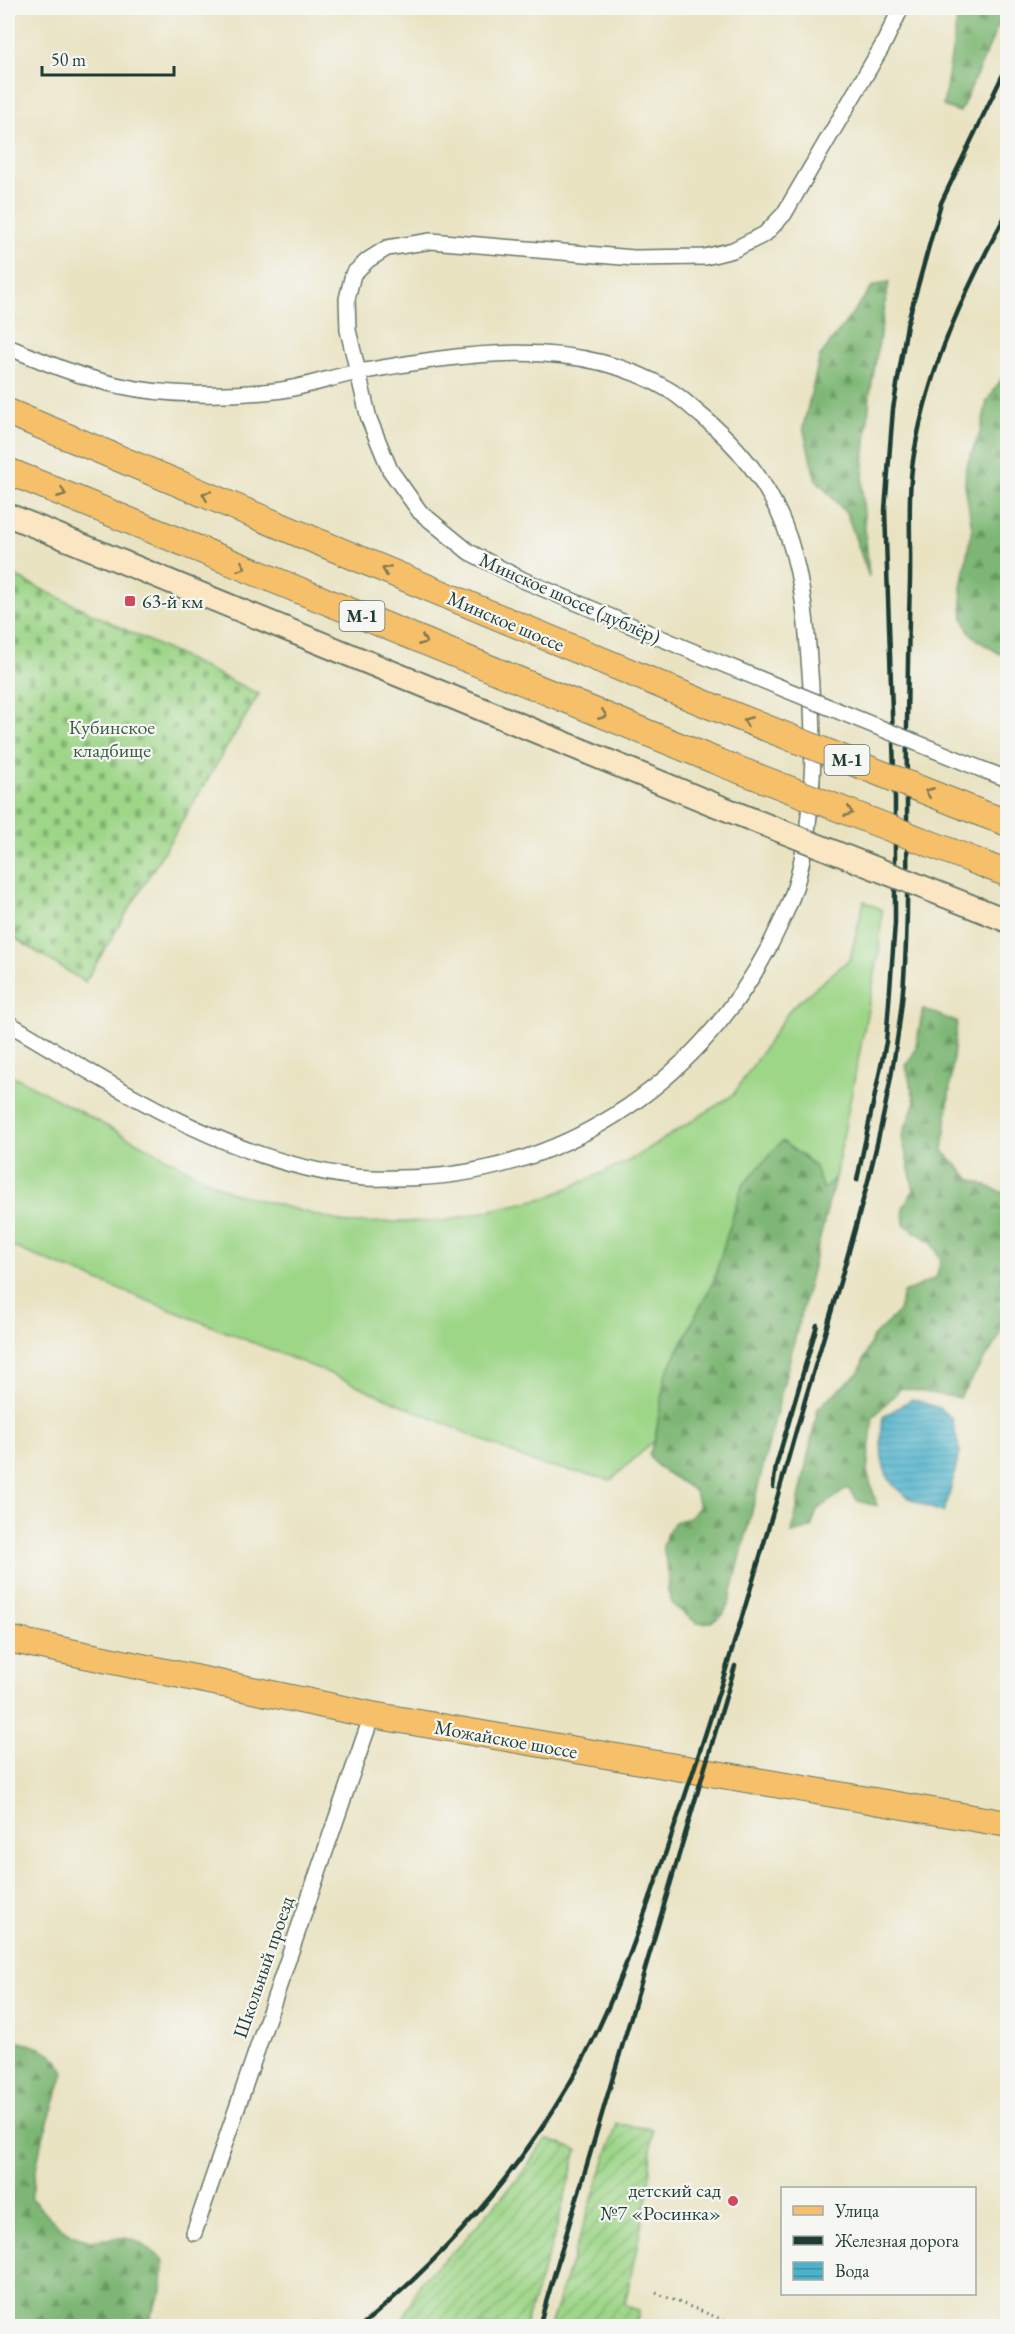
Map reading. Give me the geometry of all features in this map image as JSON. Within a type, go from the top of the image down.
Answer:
[{"type":"main road","name":"Минское шоссе","points":[[8,412],[711,706],[1008,823]]},
{"type":"main road","name":"М-1","points":[[8,471],[716,761],[1008,874]]},
{"type":"main road","points":[[8,515],[713,804],[1008,921]]},
{"type":"main road","name":"Можайское шоссе","points":[[8,1639],[372,1715],[1008,1824]]},
{"type":"street","name":"Минское шоссе (дублёр)","points":[[901,8],[883,45],[784,214],[765,234],[733,250],[705,257],[634,258],[431,241],[387,248],[368,260],[353,274],[347,299],[348,330],[369,419],[390,470],[420,512],[469,552],[523,580],[713,660],[1008,779]]},
{"type":"street","points":[[8,347],[46,364],[122,387],[202,394],[276,391],[358,372],[496,353],[559,354],[617,367],[670,390],[714,426],[757,470],[787,527],[805,604],[814,726],[811,795],[798,878],[779,927],[738,1001],[694,1053],[640,1100],[585,1133],[520,1161],[440,1178],[358,1178],[272,1161],[191,1126],[8,1023]]},
{"type":"street","name":"Школьный проезд","points":[[194,2233],[372,1715]]},
{"type":"path","points":[[656,2293],[738,2326]]},
{"type":"path","points":[[999,2326],[1008,2300]]},
{"type":"green space","points":[[959,8],[1006,8],[960,112],[943,106]]},
{"type":"green space","points":[[889,282],[870,394],[862,490],[869,577],[847,514],[815,478],[803,427],[820,356],[873,286]]},
{"type":"green space","points":[[1007,371],[1008,527],[1004,564],[1008,566],[1007,658],[980,642],[969,632],[963,618],[961,587],[972,528],[965,484],[966,467],[981,430],[987,401]]},
{"type":"green space","name":"Кубинское кладбище","points":[[8,573],[259,694],[85,982],[8,934]]},
{"type":"green space","points":[[864,901],[882,910],[879,953],[835,1178],[823,1190],[742,1186],[713,1282],[665,1376],[655,1440],[611,1480],[535,1463],[324,1371],[8,1245],[8,1073],[230,1192],[346,1223],[444,1221],[548,1197],[629,1161],[733,1095],[791,1008],[850,959]]},
{"type":"green space","points":[[923,1009],[957,1022],[943,1151],[970,1179],[1004,1193],[1007,1199],[1007,1270],[1001,1275],[1000,1336],[959,1398],[901,1388],[873,1417],[867,1471],[877,1506],[858,1501],[848,1488],[817,1510],[811,1528],[792,1533],[818,1408],[859,1372],[873,1337],[899,1311],[903,1293],[936,1278],[941,1260],[932,1243],[904,1224],[903,1207],[914,1190],[902,1137],[915,1102],[906,1066],[915,1051]]},
{"type":"green space","points":[[782,1141],[814,1165],[823,1189],[835,1178],[729,1603],[723,1615],[712,1622],[697,1623],[673,1605],[668,1592],[669,1577],[663,1546],[667,1533],[675,1522],[690,1517],[699,1507],[695,1491],[658,1467],[649,1455],[655,1440],[665,1376],[713,1282],[742,1186]]},
{"type":"green space","points":[[8,2041],[20,2042],[48,2052],[58,2060],[64,2073],[41,2143],[31,2198],[70,2234],[88,2240],[128,2239],[144,2246],[163,2260],[162,2291],[150,2316],[149,2326],[8,2326]]},
{"type":"green space","points":[[617,2124],[652,2129],[649,2188],[625,2304],[639,2311],[636,2326],[550,2326]]},
{"type":"green space","points":[[546,2139],[577,2150],[554,2237],[525,2326],[400,2326],[420,2282],[461,2244],[520,2176]]},
{"type":"water","points":[[912,1399],[939,1408],[952,1419],[960,1452],[943,1512],[924,1506],[898,1490],[889,1480],[884,1467],[881,1453],[883,1417]]},
{"type":"railway","points":[[857,1180],[886,1042],[895,923],[895,799],[885,510],[893,409],[907,325],[941,203],[1008,64]]},
{"type":"railway","points":[[361,2326],[420,2273],[475,2215],[547,2120],[584,2057],[600,2026],[638,1931],[689,1784],[737,1634],[843,1272],[885,1109],[895,1055],[906,950],[910,501],[914,454],[939,359],[963,299],[1008,211]]},
{"type":"railway","points":[[773,1487],[776,1466],[817,1325]]},
{"type":"railway","points":[[539,2326],[735,1666]]},
{"type":"place","name":"63-й км","points":[[130,601]]},
{"type":"place","name":"детский сад №7 «Росинка»","points":[[733,2201]]}]
